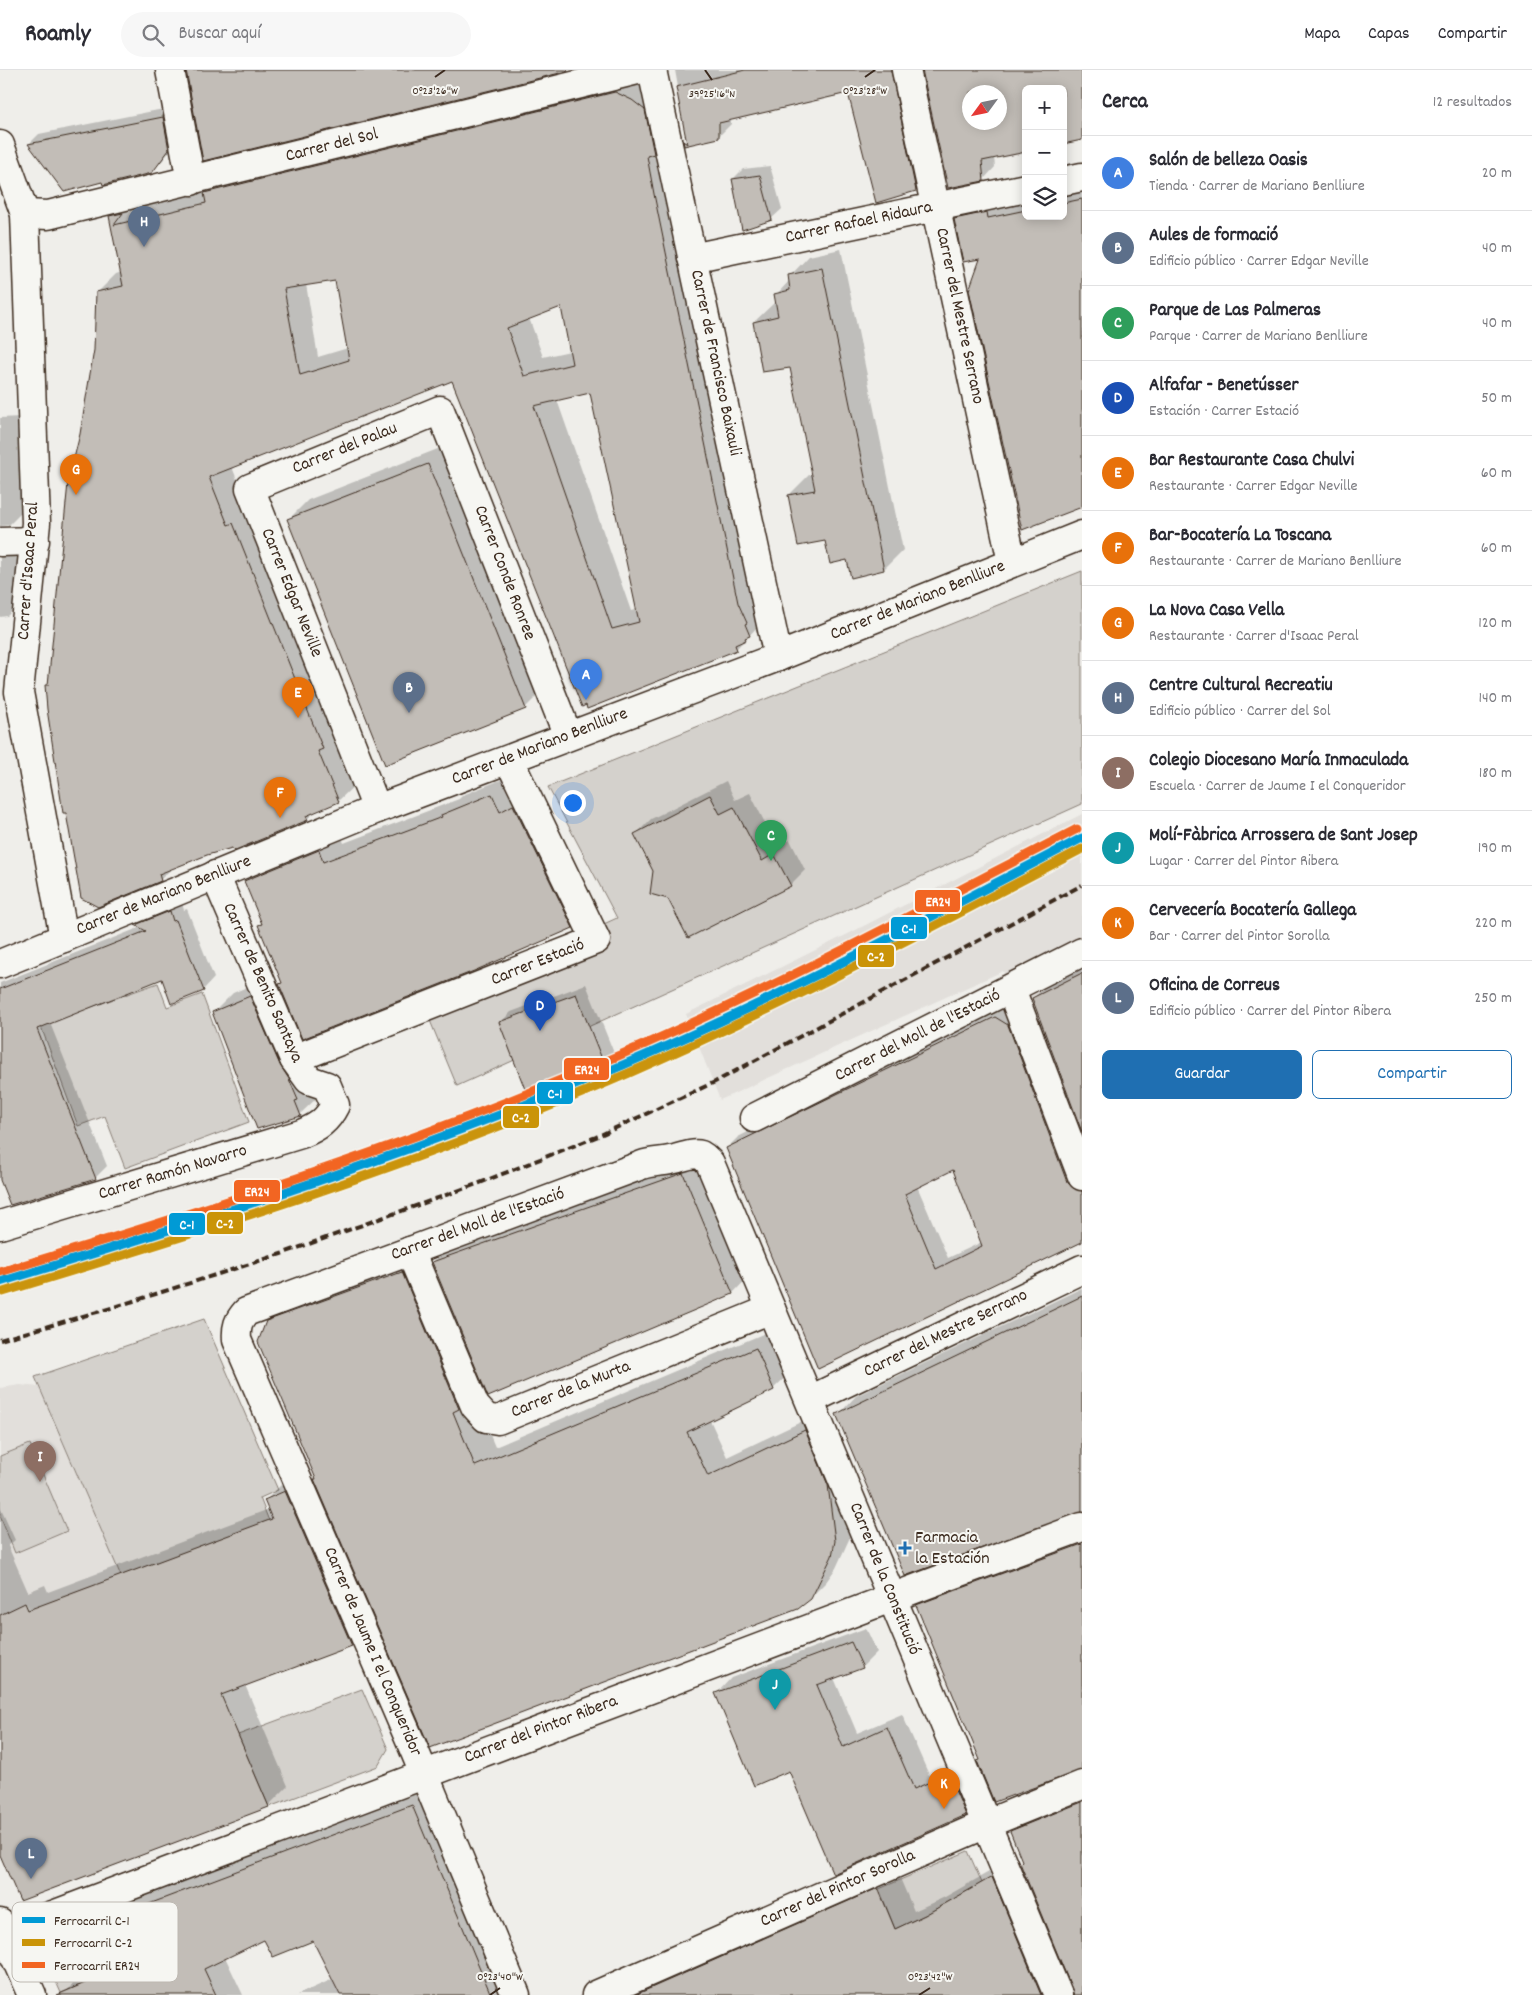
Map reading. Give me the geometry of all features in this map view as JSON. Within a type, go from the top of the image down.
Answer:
[{"type":"street","points":[[170,70],[191,181]]},
{"type":"street","name":"Carrer del Sol","points":[[25,214],[48,215],[638,70]]},
{"type":"street","name":"Carrer de Francisco Baixauli","points":[[652,70],[778,657]]},
{"type":"street","name":"Carrer del Mestre Serrano","points":[[906,70],[1012,562]]},
{"type":"street","name":"Carrer d'Isaac Peral","points":[[0,145],[25,214],[36,523],[19,692],[64,938]]},
{"type":"street","points":[[1067,180],[1082,177]]},
{"type":"street","name":"Carrer Rafael Ridaura","points":[[692,258],[1022,189]]},
{"type":"street","name":"Carrer del Palau","points":[[250,488],[440,410]]},
{"type":"street","name":"Carrer Conde Ronree","points":[[440,410],[568,736]]},
{"type":"street","name":"Carrer Edgar Neville","points":[[250,488],[377,809]]},
{"type":"street","name":"Carrer de Mariano Benlliure","points":[[0,964],[377,809],[778,657],[1082,535]]},
{"type":"street","points":[[0,542],[35,541]]},
{"type":"street","name":"Carrer Estació","points":[[294,1059],[596,940],[509,760]]},
{"type":"street","name":"Carrer de Benito Santaya","points":[[215,875],[294,1059],[309,1080],[327,1086],[335,1105]]},
{"type":"street","name":"Carrer del Moll de l'Estació","points":[[754,1118],[1082,952]]},
{"type":"street","points":[[1011,989],[1082,1176]]},
{"type":"street","name":"Carrer Ramón Navarro","points":[[0,1225],[302,1134],[318,1127],[329,1116],[335,1105]]},
{"type":"street","name":"Carrer del Moll de l'Estació","points":[[246,1312],[642,1164],[671,1160],[694,1154],[700,1154],[710,1163]]},
{"type":"street","name":"Carrer de la Constitució","points":[[710,1163],[1058,1995]]},
{"type":"street","name":"Carrer de la Murta","points":[[410,1251],[475,1406],[486,1418],[498,1420],[772,1309]]},
{"type":"street","name":"Carrer del Mestre Serrano","points":[[810,1400],[1082,1269]]},
{"type":"street","name":"Carrer de Jaume I el Conqueridor","points":[[246,1312],[236,1329],[237,1340],[425,1774],[516,1995]]},
{"type":"street","name":"Carrer del Pintor Ribera","points":[[80,1902],[1082,1528]]},
{"type":"street","name":"Carrer del Pintor Sorolla","points":[[596,1995],[986,1824],[1082,1785]]},
{"type":"street","points":[[2,1931],[12,1952]]},
{"type":"street","points":[[26,1982],[32,1995]]},
{"type":"shaded area","points":[[1082,571],[1082,804],[457,1086],[424,1006],[617,918],[548,787]]},
{"type":"shaded area","points":[[1082,814],[1082,1176],[1003,971],[720,1100],[686,1014],[848,934]]},
{"type":"shaded area","points":[[158,983],[167,1007],[202,994],[249,1122],[125,1168],[105,1116],[78,1126],[33,1005],[72,1014]]},
{"type":"shaded area","points":[[204,1319],[278,1490],[260,1498],[269,1521],[121,1576],[35,1377]]},
{"type":"shaded area","points":[[20,1385],[39,1387],[121,1576],[31,1609],[26,1603],[0,1615],[0,1388]]},
{"type":"shaded area","points":[[30,1444],[67,1531],[15,1553],[0,1516],[0,1456]]},
{"type":"shaded area","points":[[362,1689],[388,1749],[378,1766],[269,1807],[238,1735]]},
{"type":"shaded area","points":[[968,1851],[982,1883],[925,1915],[895,1929],[879,1889]]},
{"type":"shaded area","points":[[56,1982],[87,1982],[61,1993]]},
{"type":"building","points":[[186,70],[566,70],[568,71],[203,161]]},
{"type":"building","points":[[745,70],[891,70],[916,191],[876,203],[848,93],[719,123],[719,138],[684,146],[683,141],[687,144],[676,87]]},
{"type":"building","points":[[922,70],[1082,70],[1082,140],[1067,143],[1067,85],[1022,85],[1022,153],[982,161],[984,181],[948,188]]},
{"type":"building","points":[[615,92],[632,100],[645,110],[654,154],[647,156],[654,194],[738,603],[747,623],[745,624],[750,636],[735,645],[737,650],[587,709],[586,705],[582,707],[452,381],[209,477],[228,525],[233,523],[323,749],[318,751],[339,802],[306,816],[308,820],[233,851],[232,848],[207,855],[159,874],[161,881],[98,907],[81,898],[66,813],[63,813],[45,685],[48,685],[68,483],[80,434],[94,350],[96,292],[123,286],[109,216],[123,213],[114,225],[206,203],[204,193]],"holes":[[[335,281],[349,360],[300,375],[284,289]],[[561,307],[572,364],[524,376],[507,328]],[[590,393],[639,622],[612,629],[534,406]]]},
{"type":"building","points":[[163,117],[169,150],[152,173],[103,185],[102,182],[64,192],[28,144]]},
{"type":"building","points":[[760,175],[772,220],[742,230],[732,179]]},
{"type":"building","points":[[1082,199],[1082,507],[1022,530],[969,290],[980,259],[963,262],[954,219],[987,212],[988,218],[1022,211],[1022,220],[1067,220],[1067,202]]},
{"type":"building","points":[[822,268],[884,570],[851,578],[847,560],[830,564],[825,541],[798,546],[788,495],[815,490],[790,368],[762,372],[753,322],[778,316],[774,294],[790,290],[788,275]]},
{"type":"building","points":[[428,464],[526,709],[385,765],[287,519]]},
{"type":"building","points":[[492,794],[500,812],[513,805],[573,928],[474,971],[302,1039],[279,984],[282,983],[258,925],[262,924],[244,881],[319,850],[323,862],[442,817],[441,815]]},
{"type":"building","points":[[710,795],[720,814],[734,807],[762,861],[774,854],[791,886],[688,938],[668,899],[650,894],[653,871],[634,834]]},
{"type":"building","points":[[170,911],[173,921],[176,920],[204,991],[171,1004],[162,979],[37,1029],[96,1179],[10,1205],[0,1180],[0,989],[146,931],[135,925]]},
{"type":"building","points":[[1082,973],[1082,1132],[1032,998]]},
{"type":"building","points":[[576,994],[604,1064],[528,1097],[499,1022]]},
{"type":"building","points":[[250,996],[280,1065],[289,1079],[298,1100],[295,1101],[301,1116],[257,1129],[212,1012]]},
{"type":"building","points":[[995,1017],[1008,1025],[1067,1182],[1073,1188],[1082,1191],[1082,1242],[818,1369],[726,1148]],"holes":[[[953,1170],[982,1246],[936,1269],[905,1194]]]},
{"type":"building","points":[[683,1173],[733,1294],[488,1397],[432,1262]]},
{"type":"building","points":[[402,1272],[459,1409],[453,1412],[475,1466],[756,1348],[774,1390],[687,1432],[708,1476],[805,1430],[828,1485],[835,1541],[832,1556],[811,1599],[798,1609],[430,1748],[314,1479],[316,1479],[258,1342],[266,1321]]},
{"type":"building","points":[[1082,1296],[1082,1512],[905,1576],[836,1414]]},
{"type":"building","points":[[285,1491],[352,1646],[221,1695],[269,1807],[20,1901],[0,1855],[0,1615],[25,1603],[28,1610],[272,1519],[264,1500]]},
{"type":"building","points":[[1082,1544],[1082,1770],[994,1802],[977,1761],[980,1760],[916,1605]]},
{"type":"building","points":[[851,1642],[863,1668],[817,1685],[843,1747],[887,1727],[914,1789],[948,1774],[966,1815],[833,1874],[789,1771],[754,1786],[715,1693]]},
{"type":"building","points":[[1082,1802],[1082,1995],[1073,1995],[1020,1863],[1022,1861],[1010,1831]]},
{"type":"building","points":[[412,1805],[491,1995],[340,1995],[313,1941],[273,1957],[264,1940],[204,1969],[216,1995],[57,1995],[87,1982],[178,1982],[178,1902],[154,1902]]},
{"type":"building","points":[[992,1877],[1041,1995],[635,1995],[878,1888],[895,1929],[925,1915]]},
{"type":"railway","points":[[0,1340],[118,1306],[281,1254],[477,1184],[596,1137],[715,1082],[1082,885]]},
{"type":"rail line","name":"ER24","points":[[0,1272],[235,1199],[391,1145],[544,1087],[678,1029],[793,975],[1077,829]]},
{"type":"rail line","name":"C-1","points":[[0,1282],[158,1234],[392,1155],[623,1065],[797,985],[1082,838]]},
{"type":"rail line","name":"C-2","points":[[3,1292],[241,1218],[398,1164],[553,1105],[744,1021],[1082,849]]},
{"type":"place","name":"Centre Cultural Recreatiu","points":[[144,247]]},
{"type":"place","name":"La Nova Casa Vella","points":[[76,495]]},
{"type":"place","name":"Salón de belleza Oasis","points":[[586,700]]},
{"type":"place","name":"Aules de formació","points":[[409,713]]},
{"type":"place","name":"Bar Restaurante Casa Chulvi","points":[[298,718]]},
{"type":"place","name":"Bar-Bocatería La Toscana","points":[[280,818]]},
{"type":"place","name":"Parque de Las Palmeras","points":[[771,861]]},
{"type":"place","name":"Alfafar - Benetússer","points":[[540,1031]]},
{"type":"place","name":"Colegio Diocesano María Inmaculada","points":[[40,1482]]},
{"type":"place","name":"Farmacia la Estación","points":[[905,1548]]},
{"type":"place","name":"Molí-Fàbrica Arrossera de Sant Josep","points":[[775,1710]]},
{"type":"place","name":"Cervecería Bocatería Gallega","points":[[944,1809]]},
{"type":"place","name":"Oficina de Correus","points":[[31,1879]]}]
